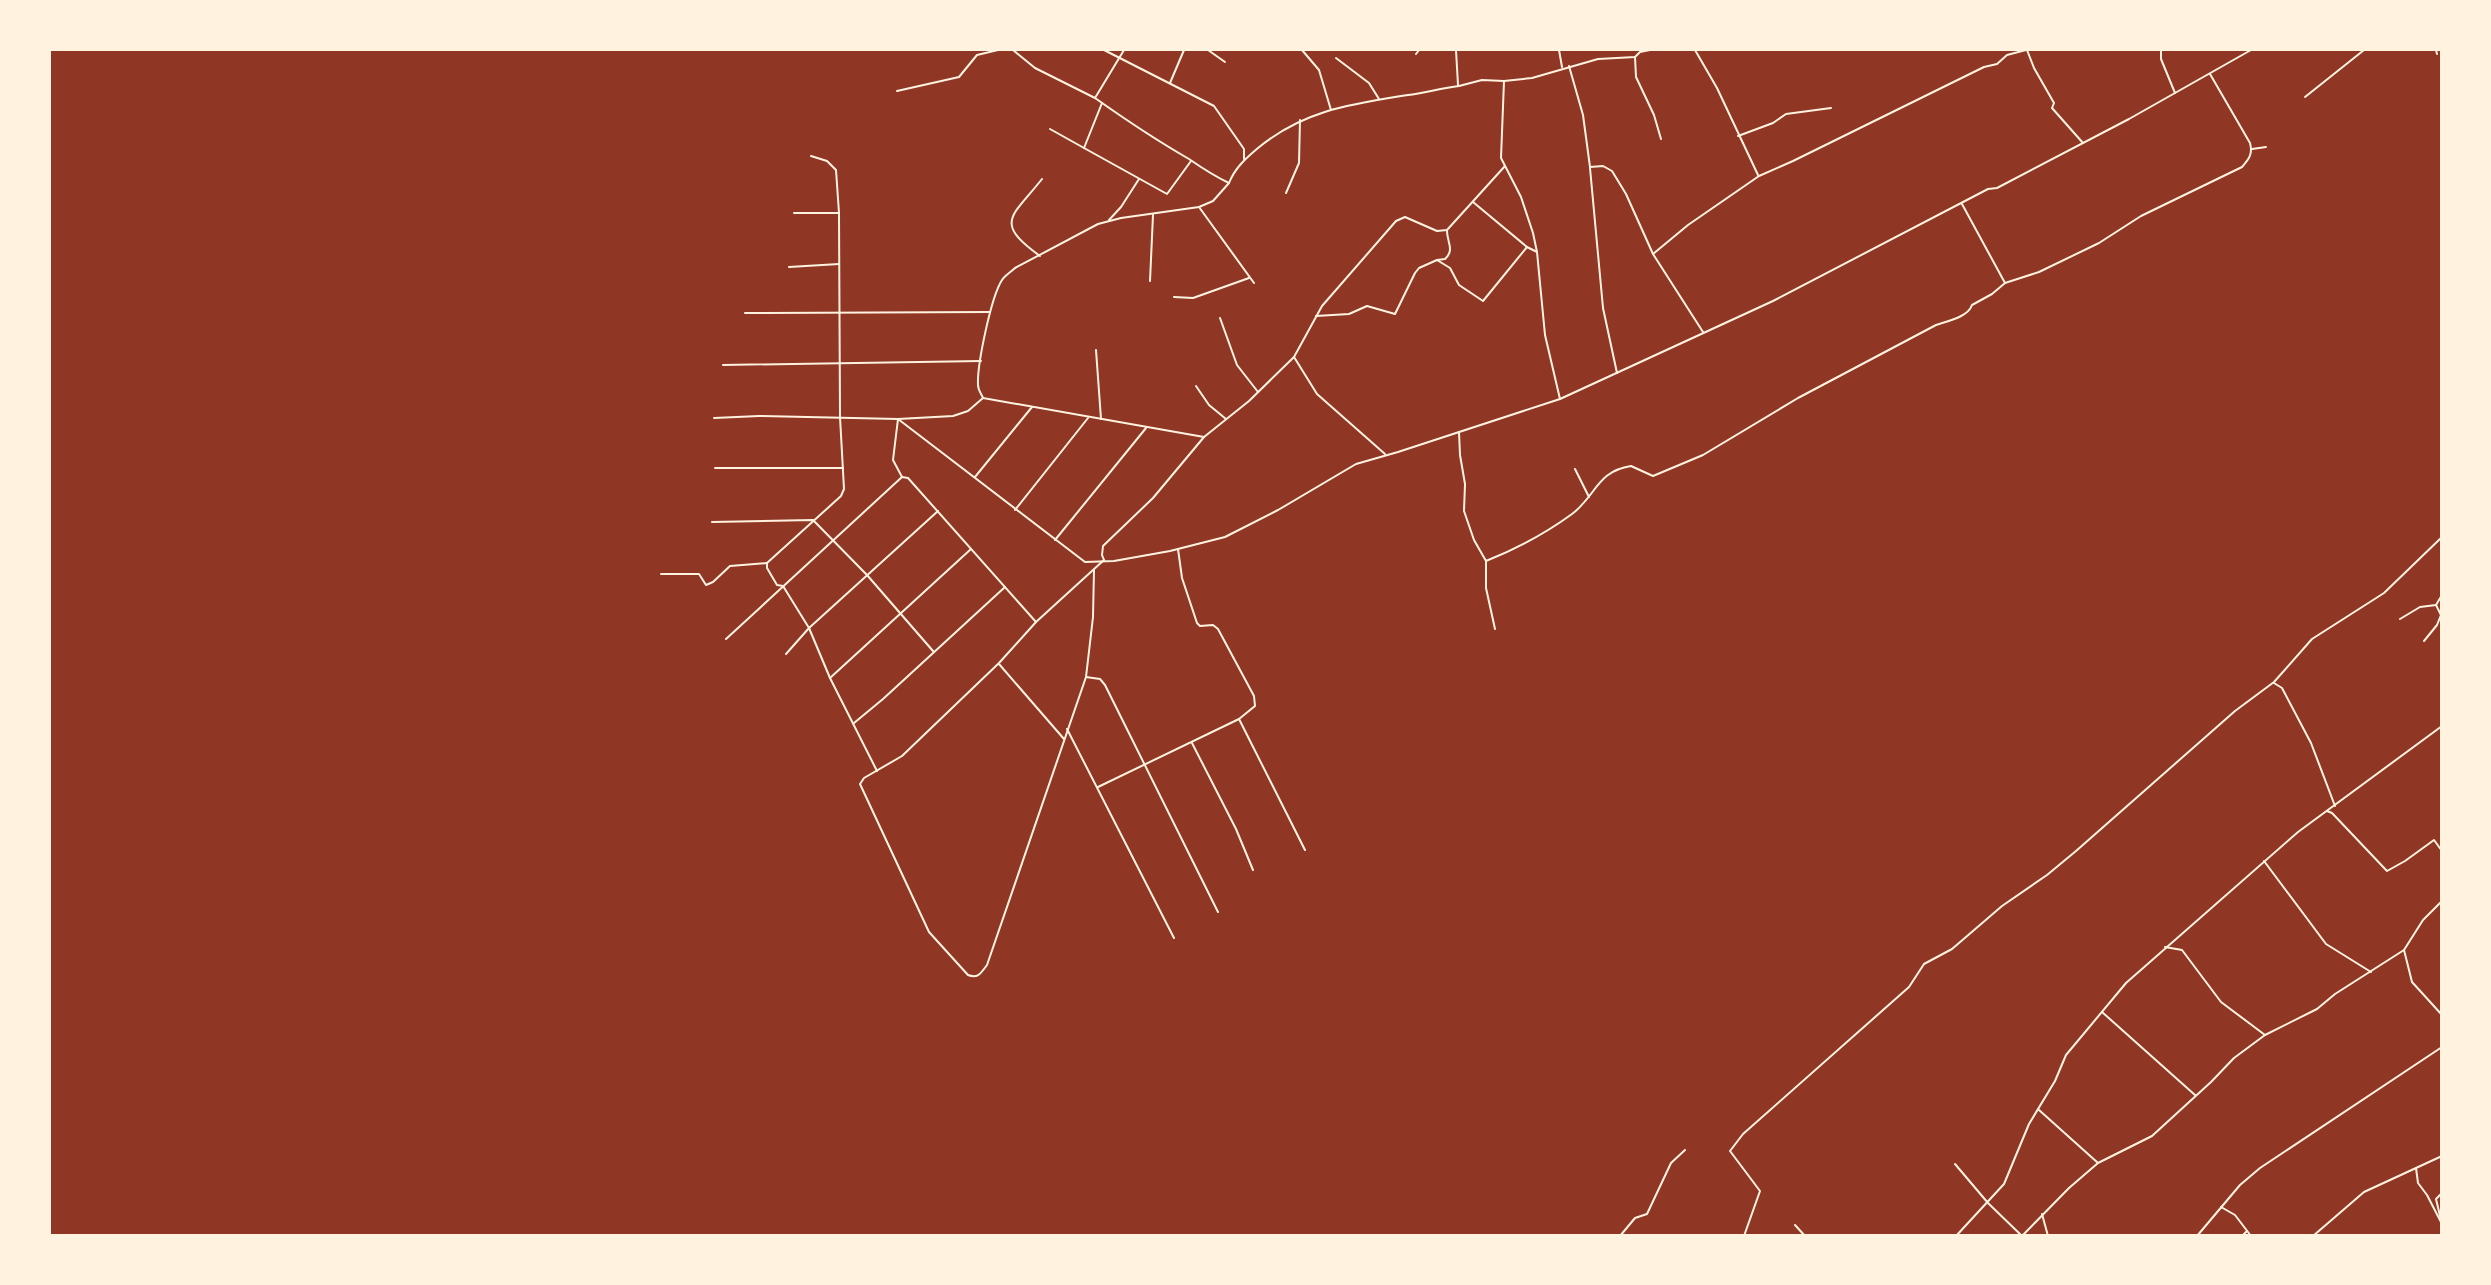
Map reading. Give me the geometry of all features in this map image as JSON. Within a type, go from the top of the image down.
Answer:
[{"type":"street","points":[[897,91],[959,77],[977,55],[998,50]]},
{"type":"street","points":[[1013,50],[1035,68],[1095,98],[1148,136],[1209,174],[1229,183]]},
{"type":"street","points":[[1104,50],[1214,106],[1244,149],[1244,159]]},
{"type":"street","points":[[1095,98],[1124,50]]},
{"type":"street","points":[[1170,83],[1184,50]]},
{"type":"street","points":[[1208,50],[1225,62]]},
{"type":"street","points":[[1302,50],[1317,65],[1331,110]]},
{"type":"street","points":[[1416,54],[1419,50]]},
{"type":"street","points":[[1456,50],[1458,86]]},
{"type":"street","points":[[1559,50],[1562,69]]},
{"type":"street","points":[[983,398],[978,387],[981,361],[990,312],[1003,277],[1098,224],[1199,207],[1213,201],[1229,183],[1234,171],[1244,159],[1270,138],[1300,120],[1331,110],[1482,80],[1504,81],[1546,75],[1569,66],[1611,57],[1635,57],[1640,52],[1650,50]]},
{"type":"street","points":[[1695,50],[1717,88],[1759,176]]},
{"type":"street","points":[[1653,254],[1688,225],[1759,176],[1984,68],[1997,64],[2007,55],[2026,50],[2054,102],[2052,108],[2083,143]]},
{"type":"street","points":[[2161,50],[2161,59],[2175,93]]},
{"type":"street","points":[[898,419],[1085,562],[1113,561],[1179,549],[1225,537],[1240,531],[1356,464],[1560,399],[1773,301],[1888,243],[1918,225],[2083,143],[2251,50]]},
{"type":"street","points":[[2305,97],[2364,50]]},
{"type":"street","points":[[2436,50],[2437,54]]},
{"type":"street","points":[[1635,57],[1636,77],[1654,116],[1661,139]]},
{"type":"street","points":[[1336,58],[1369,83],[1379,99]]},
{"type":"street","points":[[1569,66],[1582,115],[1590,167],[1603,308],[1617,373]]},
{"type":"street","points":[[1486,561],[1559,524],[1589,497],[1602,478],[1615,470],[1631,466],[1653,476],[1703,455],[1870,358],[1936,325],[1956,319],[2005,283],[2039,272],[2099,243],[2141,216],[2242,167],[2249,159],[2252,149],[2210,74]]},
{"type":"street","points":[[1504,81],[1501,158],[1521,197],[1537,252],[1545,335],[1560,399]]},
{"type":"street","points":[[1084,148],[1102,103]]},
{"type":"street","points":[[1738,136],[1773,123],[1786,114],[1831,108]]},
{"type":"street","points":[[1286,194],[1299,163],[1300,120]]},
{"type":"street","points":[[1050,129],[1167,194],[1191,161]]},
{"type":"street","points":[[2252,149],[2266,147]]},
{"type":"street","points":[[662,574],[699,573],[706,585],[713,582],[730,566],[767,563],[843,492],[839,363],[839,213],[836,170],[827,161],[811,156]]},
{"type":"street","points":[[1104,560],[1103,546],[1153,498],[1204,436],[1258,392],[1294,357],[1316,316],[1362,258],[1396,221],[1405,217],[1437,231],[1447,230],[1505,166]]},
{"type":"street","points":[[1590,167],[1603,166],[1612,171],[1626,194],[1653,254],[1703,332]]},
{"type":"street","points":[[1040,256],[1017,240],[1011,231],[1010,224],[1042,179]]},
{"type":"street","points":[[1107,222],[1121,207],[1139,179]]},
{"type":"street","points":[[1473,202],[1527,247],[1537,252]]},
{"type":"street","points":[[1962,204],[2005,283]]},
{"type":"street","points":[[1199,207],[1254,283]]},
{"type":"street","points":[[794,213],[839,213]]},
{"type":"street","points":[[1150,281],[1153,214]]},
{"type":"street","points":[[1316,316],[1349,314],[1366,306],[1395,314],[1419,268],[1450,255],[1451,248],[1447,230]]},
{"type":"street","points":[[1437,260],[1450,268],[1459,285],[1482,302],[1527,247]]},
{"type":"street","points":[[789,267],[839,264]]},
{"type":"street","points":[[1174,297],[1193,298],[1249,277]]},
{"type":"street","points":[[745,313],[990,312]]},
{"type":"street","points":[[1220,318],[1237,365],[1258,392]]},
{"type":"street","points":[[1096,350],[1101,419]]},
{"type":"street","points":[[1294,357],[1317,394],[1386,455]]},
{"type":"street","points":[[723,364],[981,361]]},
{"type":"street","points":[[1196,386],[1209,405],[1226,419]]},
{"type":"street","points":[[714,418],[759,416],[898,419],[962,414],[983,398],[1146,428],[1204,436]]},
{"type":"street","points":[[975,477],[1032,407]]},
{"type":"street","points":[[1016,510],[1089,417]]},
{"type":"street","points":[[898,419],[893,460],[902,477]]},
{"type":"street","points":[[1055,540],[1146,428]]},
{"type":"street","points":[[1459,432],[1465,484],[1464,511],[1474,540],[1486,561],[1486,588],[1495,629]]},
{"type":"street","points":[[715,468],[843,468]]},
{"type":"street","points":[[1575,469],[1589,497]]},
{"type":"street","points":[[902,477],[908,478],[1036,622]]},
{"type":"street","points":[[726,639],[902,477]]},
{"type":"street","points":[[786,654],[809,628],[938,512]]},
{"type":"street","points":[[712,522],[813,520],[867,575],[933,651]]},
{"type":"street","points":[[1744,1236],[1760,1191],[1730,1151],[1743,1134],[1909,987],[1924,964],[1947,953],[2002,906],[2047,875],[2235,711],[2274,682],[2312,639],[2384,593],[2442,537]]},
{"type":"street","points":[[830,678],[971,549]]},
{"type":"street","points":[[1098,787],[1239,719],[1255,706],[1254,696],[1218,628],[1213,625],[1200,626],[1197,623],[1182,578],[1179,549]]},
{"type":"street","points":[[1094,570],[1093,618],[1086,677],[1028,853],[987,965],[978,976],[973,977],[968,975],[929,932],[861,786],[862,780],[902,756],[999,663],[1076,583],[1104,560]]},
{"type":"street","points":[[767,563],[766,568],[777,585],[783,585]]},
{"type":"street","points":[[783,585],[809,628],[830,678],[877,771]]},
{"type":"street","points":[[854,723],[1005,587]]},
{"type":"street","points":[[2436,605],[2442,595]]},
{"type":"street","points":[[2400,619],[2420,607],[2436,605]]},
{"type":"street","points":[[2424,641],[2437,625],[2440,615],[2436,605]]},
{"type":"street","points":[[999,663],[1064,739]]},
{"type":"street","points":[[1086,677],[1103,681],[1218,912]]},
{"type":"street","points":[[2274,682],[2282,688],[2311,743],[2335,806]]},
{"type":"street","points":[[1239,719],[1305,850]]},
{"type":"street","points":[[1956,1236],[2004,1184],[2029,1124],[2066,1055],[2126,983],[2264,861],[2442,726]]},
{"type":"street","points":[[1067,729],[1174,938]]},
{"type":"street","points":[[1192,743],[1236,829],[1253,870]]},
{"type":"street","points":[[2327,811],[2332,813],[2387,871],[2434,840],[2442,850]]},
{"type":"street","points":[[2264,861],[2326,944],[2371,972]]},
{"type":"street","points":[[1954,1164],[1988,1203],[2022,1236],[2042,1214],[2098,1164],[2151,1136],[2234,1058],[2265,1035],[2317,1009],[2404,950],[2423,920],[2442,901]]},
{"type":"street","points":[[2165,947],[2182,950],[2222,1002],[2265,1035]]},
{"type":"street","points":[[2404,950],[2412,982],[2442,1015]]},
{"type":"street","points":[[2102,1012],[2195,1095]]},
{"type":"street","points":[[2197,1236],[2240,1185],[2268,1162],[2442,1047]]},
{"type":"street","points":[[2038,1110],[2098,1164]]},
{"type":"street","points":[[1620,1236],[1635,1218],[1647,1214],[1671,1163],[1685,1150]]},
{"type":"street","points":[[2313,1236],[2364,1192],[2387,1179],[2442,1156]]},
{"type":"street","points":[[2416,1168],[2418,1184],[2427,1195],[2442,1223]]},
{"type":"street","points":[[2442,1193],[2436,1199],[2442,1223]]},
{"type":"street","points":[[2221,1207],[2235,1215],[2251,1236]]},
{"type":"street","points":[[2042,1214],[2048,1236]]},
{"type":"street","points":[[1795,1225],[1805,1236]]},
{"type":"street","points":[[2242,1236],[2247,1231]]},
{"type":"shaded area","points":[[50,50],[2441,50],[2441,1235],[50,1235]]}]
